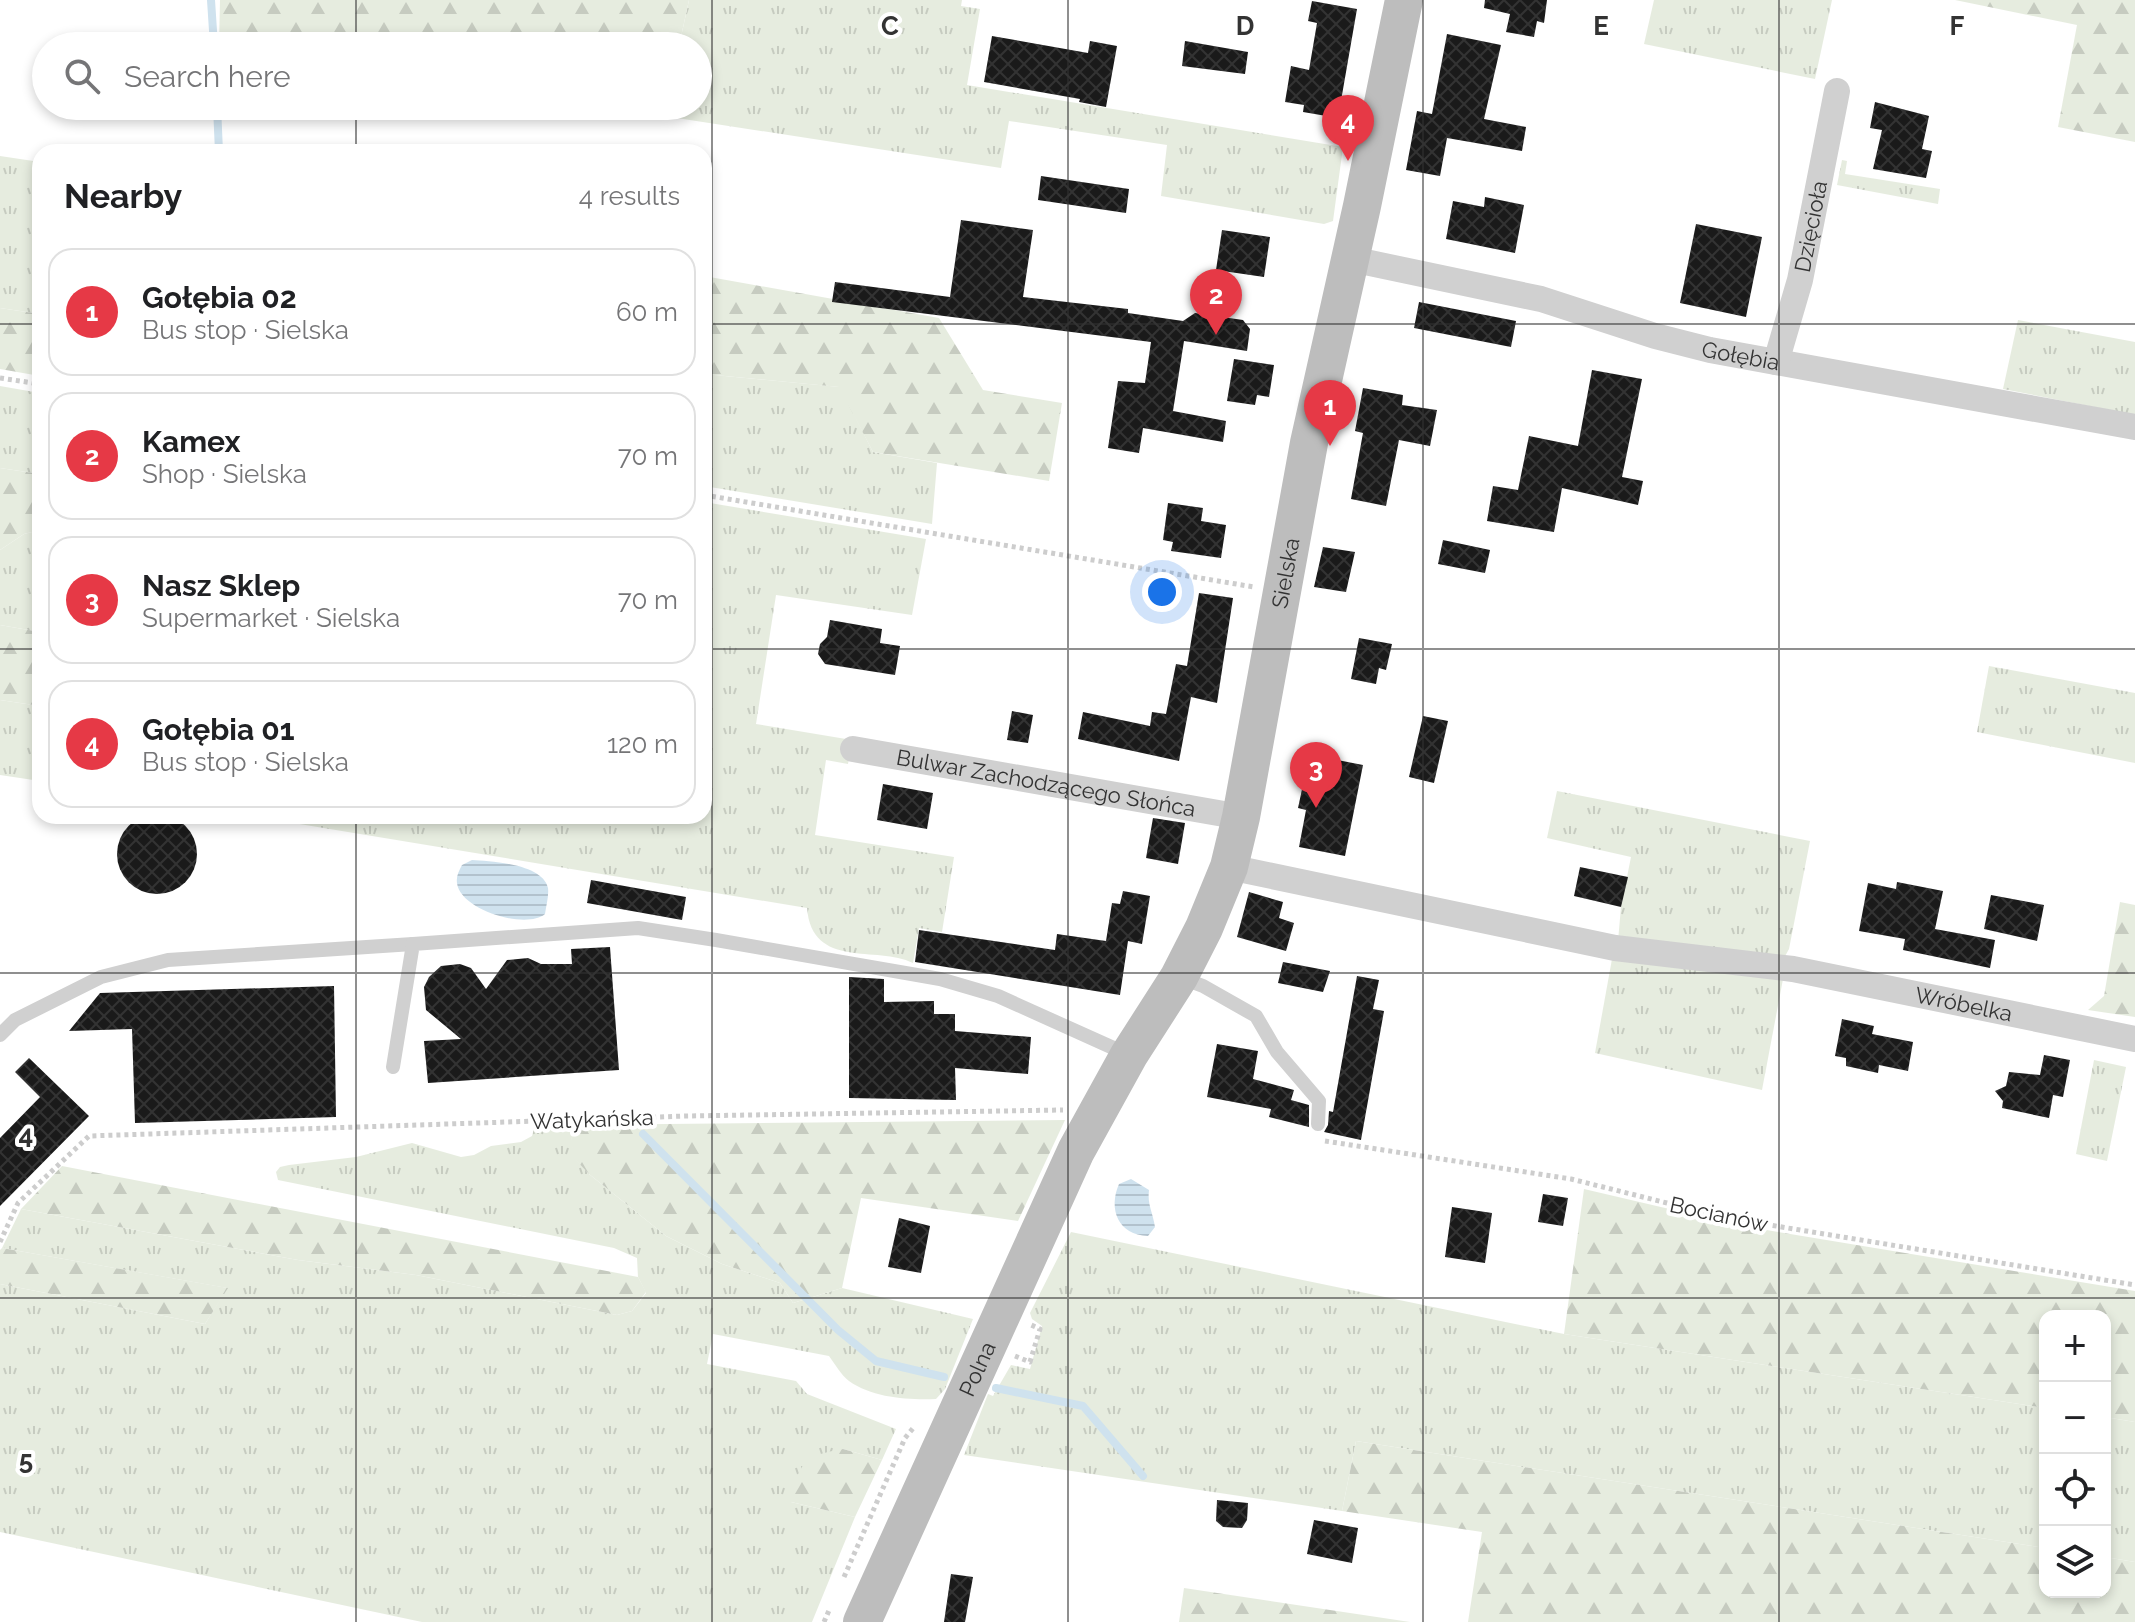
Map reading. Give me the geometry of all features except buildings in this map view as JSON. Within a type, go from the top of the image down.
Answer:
[{"type":"street","name":"Sielska","points":[[1094,1117],[1179,977],[1216,902],[1229,867],[1241,817],[1309,443],[1351,259],[1404,0]]},
{"type":"street","name":"Dzięcioła","points":[[1776,362],[1800,280],[1837,91]]},
{"type":"street","name":"Gołębia","points":[[1351,259],[1541,299],[1655,336],[1776,362],[2135,427]]},
{"type":"street","name":"Bulwar Zachodzącego Słońca","points":[[853,749],[1241,817]]},
{"type":"street","name":"Wróbelka","points":[[1229,867],[1615,948],[1793,969],[2135,1039]]},
{"type":"street","name":"Polna","points":[[846,1615],[1094,1117]]},
{"type":"lane","points":[[0,1035],[15,1020],[101,977],[168,960],[638,928],[940,979],[998,996],[1129,1055]]},
{"type":"lane","points":[[393,1067],[413,944]]},
{"type":"lane","points":[[1179,977],[1203,986],[1256,1016],[1277,1052],[1319,1101],[1318,1124]]},
{"type":"path","points":[[0,378],[32,383]]},
{"type":"path","points":[[712,496],[1282,591]]},
{"type":"path","name":"Watykańska","points":[[0,1242],[18,1203],[89,1136],[687,1116],[1051,1109],[1076,1110],[1094,1117]]},
{"type":"path","name":"Bocianów","points":[[1318,1124],[1321,1141],[1571,1179],[1727,1218],[2135,1285]]},
{"type":"path","points":[[1030,1362],[1040,1329]]},
{"type":"path","points":[[843,1579],[905,1438],[924,1418]]},
{"type":"path","points":[[824,1622],[846,1615]]},
{"type":"green space","points":[[220,0],[689,0],[682,32],[219,32]]},
{"type":"green space","points":[[689,0],[962,0],[961,6],[980,9],[967,85],[1343,147],[1333,221],[1324,224],[1161,196],[1167,145],[1009,121],[1001,168],[690,120],[712,120],[712,32],[682,32]]},
{"type":"green space","points":[[1654,0],[1832,0],[1815,79],[1644,44]]},
{"type":"green space","points":[[1955,0],[2135,0],[2135,142],[2058,127],[2077,25]]},
{"type":"green space","points":[[0,156],[32,161],[32,313],[0,308]]},
{"type":"green space","points":[[1842,160],[1847,161],[1845,174],[1940,189],[1938,204],[1837,185]]},
{"type":"green space","points":[[712,277],[939,318],[983,390],[1062,403],[1049,481],[873,452],[839,387],[712,375]]},
{"type":"green space","points":[[0,308],[32,313],[32,375],[0,369]]},
{"type":"green space","points":[[2018,320],[2135,342],[2135,415],[2003,389]]},
{"type":"green space","points":[[712,375],[840,387],[873,452],[937,463],[932,524],[712,487]]},
{"type":"green space","points":[[0,386],[32,392],[32,473],[0,468]]},
{"type":"green space","points":[[0,468],[32,473],[32,532],[0,550]]},
{"type":"green space","points":[[712,503],[926,539],[912,615],[776,595],[756,724],[852,740],[848,764],[826,760],[815,835],[954,857],[942,932],[919,928],[913,963],[898,958],[848,952],[833,948],[821,940],[812,927],[807,908],[299,824],[712,824]]},
{"type":"green space","points":[[32,532],[32,631],[0,625],[0,550]]},
{"type":"green space","points":[[0,625],[32,631],[32,705],[0,700]]},
{"type":"green space","points":[[1989,666],[2135,693],[2135,763],[1977,732]]},
{"type":"green space","points":[[0,700],[32,705],[32,780],[0,775]]},
{"type":"green space","points":[[1557,791],[1810,841],[1789,949],[1784,958],[1618,941],[1631,857],[1547,838]]},
{"type":"green space","points":[[2120,902],[2135,905],[2135,1017],[2088,1010],[2104,996]]},
{"type":"green space","points":[[1612,959],[1783,979],[1762,1090],[1595,1053]]},
{"type":"green space","points":[[2094,1060],[2126,1067],[2107,1161],[2076,1154]]},
{"type":"green space","points":[[1065,1120],[1018,1221],[861,1198],[842,1288],[793,1303],[780,1283],[722,1264],[666,1236],[589,1174],[573,1157],[570,1125]]},
{"type":"green space","points":[[535,1125],[570,1125],[574,1157],[589,1174],[666,1236],[722,1264],[780,1283],[793,1303],[842,1288],[973,1319],[945,1389],[936,1399],[902,1398],[858,1387],[841,1373],[829,1356],[713,1334],[707,1364],[796,1381],[807,1394],[896,1429],[882,1460],[843,1449],[791,1502],[855,1517],[812,1622],[422,1622],[0,1532],[0,1284],[205,1324],[227,1288],[2,1248],[21,1209],[298,1260],[416,1275],[617,1315],[632,1311],[646,1293],[638,1277],[637,1258],[614,1248],[278,1180],[276,1172],[280,1167],[289,1165],[356,1157],[412,1143],[461,1157],[474,1155],[491,1146],[521,1142],[532,1136]]},
{"type":"green space","points":[[62,1166],[638,1277],[646,1292],[632,1311],[617,1315],[416,1275],[298,1260],[21,1209]]},
{"type":"green space","points":[[1584,1189],[1742,1226],[2135,1291],[2135,1422],[2111,1418],[2111,1310],[2039,1310],[2039,1407],[1564,1334]]},
{"type":"green space","points":[[1071,1232],[1564,1334],[2039,1407],[2039,1547],[1356,1441],[1342,1511],[964,1455],[988,1394],[993,1396],[1011,1365],[1030,1369],[1042,1326],[1032,1319],[1030,1313]]},
{"type":"green space","points":[[2,1248],[228,1288],[205,1324],[0,1284]]},
{"type":"green space","points":[[2111,1418],[2135,1422],[2135,1562],[2111,1558]]},
{"type":"green space","points":[[1356,1441],[2039,1547],[2039,1598],[2111,1598],[2111,1558],[2135,1562],[2135,1622],[1468,1622],[1482,1532],[1342,1511]]},
{"type":"green space","points":[[843,1449],[882,1460],[855,1517],[791,1502],[797,1478],[805,1464],[818,1455]]},
{"type":"green space","points":[[1184,1588],[1410,1622],[1179,1622]]},
{"type":"water","points":[[472,860],[515,865],[537,874],[548,888],[545,914],[524,920],[510,918],[495,915],[469,901],[461,893],[457,878],[462,865]]},
{"type":"water","points":[[1131,1179],[1149,1190],[1155,1227],[1148,1236],[1129,1231],[1115,1211],[1119,1184]]},
{"type":"waterway","points":[[211,0],[213,32]]},
{"type":"waterway","points":[[218,120],[219,144]]},
{"type":"waterway","points":[[643,1134],[838,1330],[876,1361],[944,1377]]},
{"type":"waterway","points":[[996,1388],[1083,1406],[1143,1476]]},
{"type":"place","name":"Gołębia 01","points":[[1348,161]]},
{"type":"place","name":"Kamex","points":[[1216,335]]},
{"type":"place","name":"Gołębia 02","points":[[1330,446]]},
{"type":"place","name":"Nasz Sklep","points":[[1316,808]]}]
